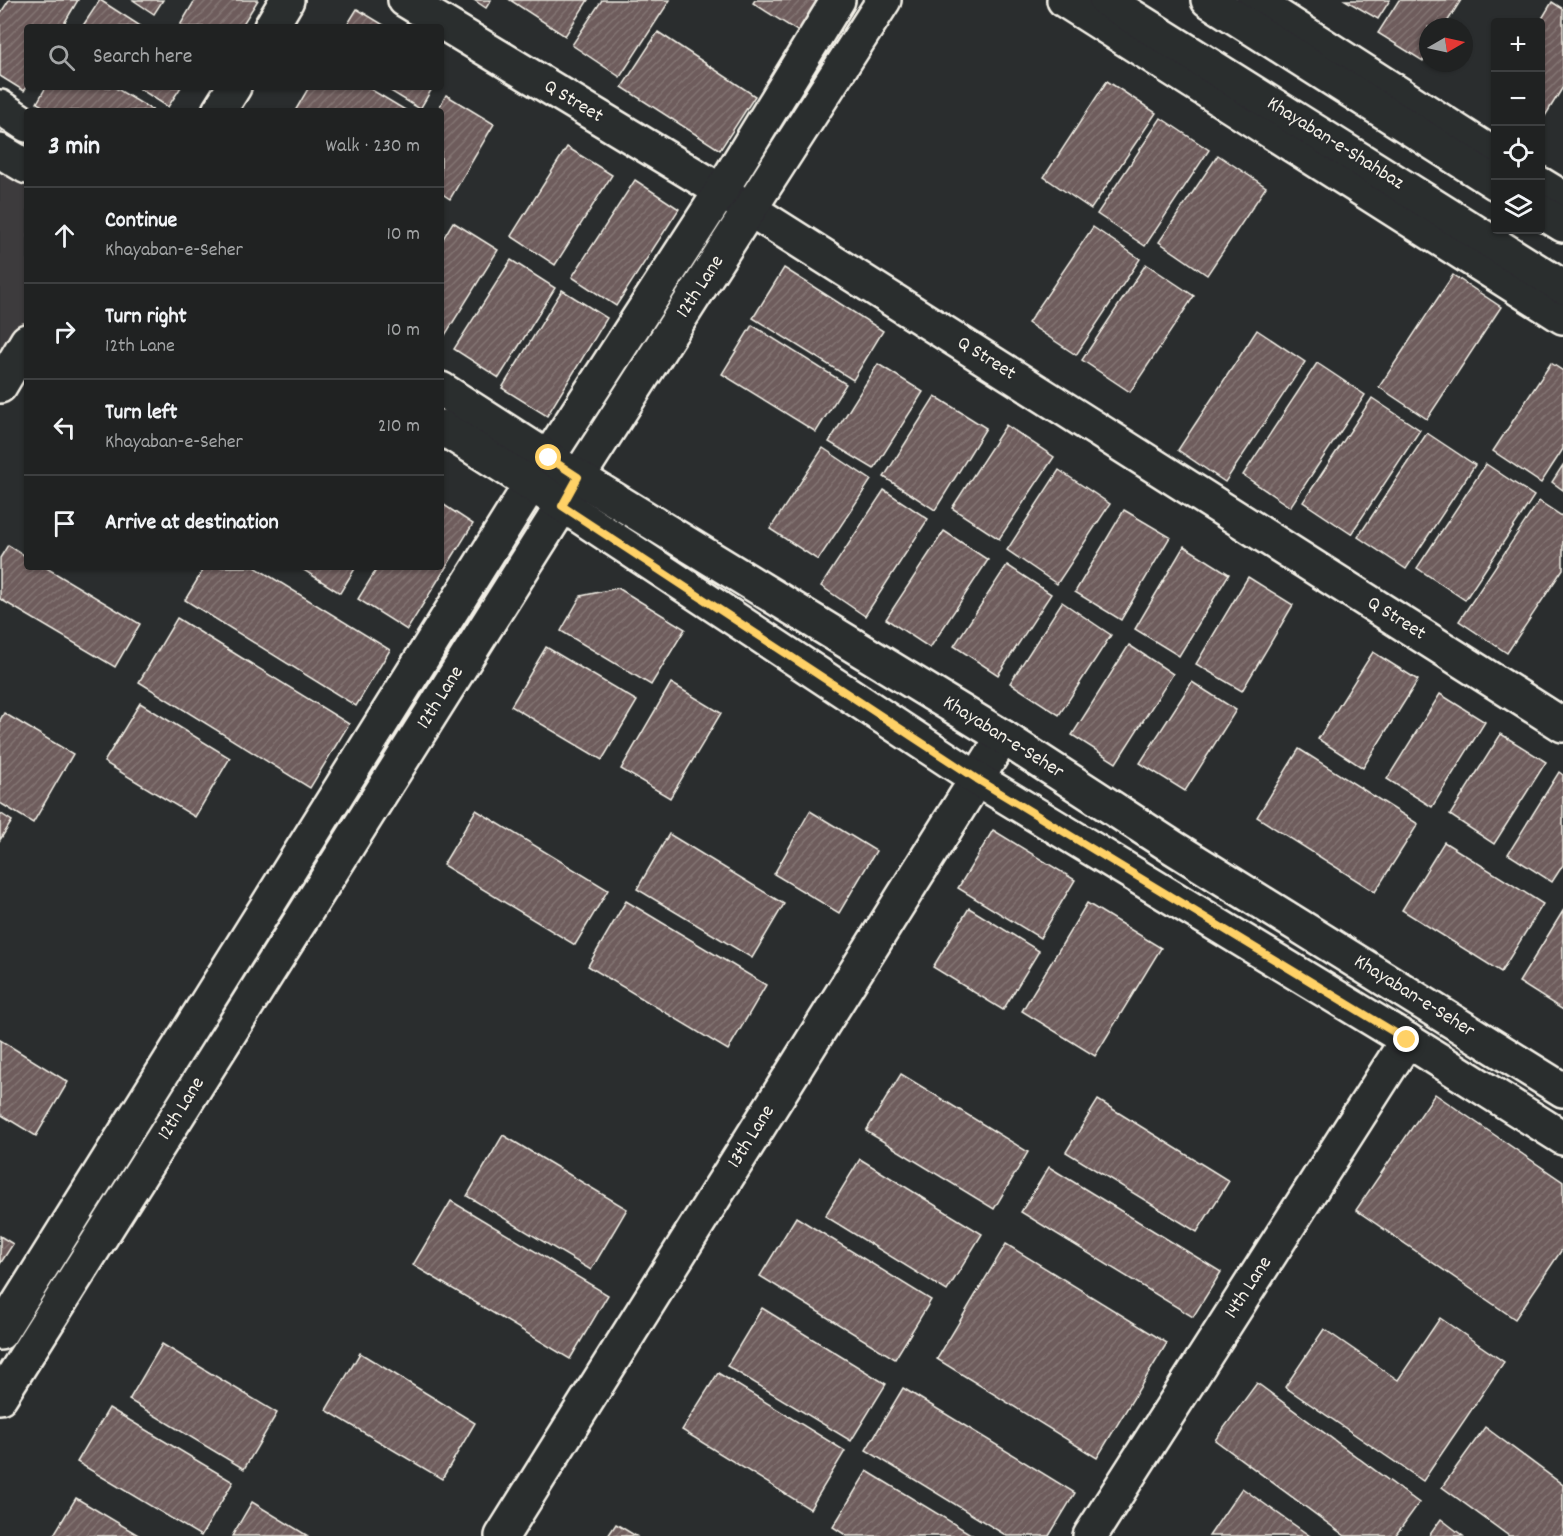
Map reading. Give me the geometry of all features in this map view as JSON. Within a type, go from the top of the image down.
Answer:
[{"type":"street","points":[[273,24],[287,0]]},
{"type":"street","name":"Q Street","points":[[405,0],[751,210],[1563,724]]},
{"type":"street","name":"12th Lane","points":[[0,1333],[531,484],[720,191],[838,0]]},
{"type":"street","name":"12th Lane","points":[[0,1397],[562,506],[578,477],[884,0]]},
{"type":"street","points":[[1064,0],[1563,317]]},
{"type":"street","name":"Khayaban-e-Shahbaz","points":[[1106,0],[1563,287]]},
{"type":"street","points":[[1208,0],[1491,180]]},
{"type":"street","points":[[1253,0],[1491,153]]},
{"type":"street","points":[[221,108],[232,90]]},
{"type":"street","points":[[0,107],[24,123]]},
{"type":"street","points":[[0,151],[24,165]]},
{"type":"street","points":[[1545,187],[1563,198]]},
{"type":"street","points":[[1545,214],[1563,225]]},
{"type":"street","points":[[0,386],[24,346]]},
{"type":"street","name":"Khayaban-e-Seher","points":[[444,391],[578,477],[1003,737],[1174,848],[1563,1089]]},
{"type":"street","name":"Khayaban-e-Seher","points":[[444,429],[977,779],[1407,1040],[1563,1138]]},
{"type":"street","name":"13th Lane","points":[[502,1536],[1003,737]]},
{"type":"street","name":"14th Lane","points":[[1090,1536],[1407,1040]]},
{"type":"shaded area","points":[[0,170],[24,185],[24,329],[0,368]]},
{"type":"building","points":[[9,0],[78,0],[64,24],[24,24],[24,91],[0,76],[0,14]]},
{"type":"building","points":[[100,0],[137,24],[84,24]]},
{"type":"building","points":[[133,0],[163,0],[154,14]]},
{"type":"building","points":[[195,0],[258,0],[243,24],[181,24]]},
{"type":"building","points":[[474,0],[491,0],[486,8]]},
{"type":"building","points":[[510,0],[588,0],[565,36]]},
{"type":"building","points":[[602,0],[670,0],[620,77],[572,45]]},
{"type":"building","points":[[755,0],[823,0],[802,34],[753,3]]},
{"type":"building","points":[[1345,0],[1390,0],[1378,19]]},
{"type":"building","points":[[1399,0],[1461,0],[1450,18],[1419,18],[1419,59],[1378,33]]},
{"type":"building","points":[[1552,2],[1563,9],[1563,87],[1545,116],[1545,18],[1542,18]]},
{"type":"building","points":[[357,9],[382,24],[348,24]]},
{"type":"building","points":[[658,32],[755,96],[720,150],[622,87]]},
{"type":"building","points":[[1107,81],[1156,113],[1091,209],[1044,177]]},
{"type":"building","points":[[44,90],[119,90],[149,108],[46,108],[37,103]]},
{"type":"building","points":[[142,90],[179,90],[168,107]]},
{"type":"building","points":[[307,90],[372,90],[402,108],[297,108]]},
{"type":"building","points":[[389,90],[431,90],[421,108]]},
{"type":"building","points":[[446,95],[494,124],[450,199],[444,195],[444,108],[439,108]]},
{"type":"building","points":[[1161,118],[1209,150],[1145,246],[1097,214]]},
{"type":"building","points":[[567,147],[612,175],[555,265],[511,236]]},
{"type":"building","points":[[1218,155],[1266,187],[1207,275],[1159,242]]},
{"type":"building","points":[[635,180],[679,209],[616,306],[572,277]]},
{"type":"building","points":[[453,222],[498,250],[444,337],[444,237]]},
{"type":"building","points":[[1093,227],[1140,259],[1076,355],[1028,323]]},
{"type":"building","points":[[511,260],[555,288],[499,378],[454,349]]},
{"type":"building","points":[[1146,264],[1194,296],[1130,392],[1082,360]]},
{"type":"building","points":[[784,268],[883,331],[853,380],[753,318]]},
{"type":"building","points":[[1453,275],[1501,307],[1427,419],[1379,387]]},
{"type":"building","points":[[562,290],[607,318],[547,416],[502,388]]},
{"type":"building","points":[[752,325],[846,384],[816,432],[722,374]]},
{"type":"building","points":[[1257,330],[1305,362],[1225,482],[1178,450]]},
{"type":"building","points":[[1317,363],[1365,395],[1290,507],[1243,475]]},
{"type":"building","points":[[1551,363],[1563,371],[1563,449],[1541,483],[1493,451]]},
{"type":"building","points":[[878,364],[923,392],[874,469],[829,442]]},
{"type":"building","points":[[935,396],[986,428],[935,510],[884,477]]},
{"type":"building","points":[[1372,398],[1420,430],[1351,534],[1303,502]]},
{"type":"building","points":[[1006,425],[1054,457],[999,539],[952,508]]},
{"type":"building","points":[[1427,433],[1475,465],[1406,569],[1358,537]]},
{"type":"building","points":[[823,448],[871,480],[818,560],[770,529]]},
{"type":"building","points":[[1486,464],[1534,496],[1465,600],[1417,568]]},
{"type":"building","points":[[1563,465],[1563,490],[1552,482]]},
{"type":"building","points":[[1059,470],[1110,504],[1057,584],[1007,550]]},
{"type":"building","points":[[884,490],[928,519],[865,616],[821,586]]},
{"type":"building","points":[[1539,501],[1563,517],[1563,569],[1507,653],[1459,621]]},
{"type":"building","points":[[444,505],[473,524],[407,630],[358,599],[376,570],[444,570]]},
{"type":"building","points":[[1124,510],[1170,537],[1121,620],[1075,592]]},
{"type":"building","points":[[944,531],[988,560],[930,648],[886,619]]},
{"type":"building","points":[[8,545],[24,555],[24,570],[50,570],[140,624],[115,667],[0,599],[0,558]]},
{"type":"building","points":[[1184,546],[1229,574],[1179,656],[1135,629]]},
{"type":"building","points":[[1007,565],[1051,594],[998,675],[954,646]]},
{"type":"building","points":[[203,570],[260,570],[390,650],[356,706],[185,600]]},
{"type":"building","points":[[304,570],[354,570],[340,593]]},
{"type":"building","points":[[1248,577],[1293,605],[1242,691],[1196,664]]},
{"type":"building","points":[[618,588],[685,629],[651,685],[561,631],[581,596]]},
{"type":"building","points":[[1062,602],[1111,635],[1059,715],[1010,683]]},
{"type":"building","points":[[177,618],[349,724],[310,788],[139,682]]},
{"type":"building","points":[[1129,645],[1173,674],[1116,763],[1072,735]]},
{"type":"building","points":[[546,647],[637,701],[602,760],[511,706]]},
{"type":"building","points":[[1373,652],[1418,680],[1363,768],[1318,739]]},
{"type":"building","points":[[1192,682],[1236,710],[1185,791],[1140,763]]},
{"type":"building","points":[[671,683],[721,713],[670,798],[621,769]]},
{"type":"building","points":[[1440,694],[1485,722],[1432,807],[1387,779]]},
{"type":"building","points":[[140,703],[230,758],[195,817],[104,762]]},
{"type":"building","points":[[4,713],[73,754],[33,823],[0,803],[0,720]]},
{"type":"building","points":[[1501,734],[1546,762],[1494,844],[1450,815]]},
{"type":"building","points":[[1299,749],[1418,824],[1375,892],[1257,817]]},
{"type":"building","points":[[1559,772],[1563,775],[1563,865],[1552,882],[1508,854]]},
{"type":"building","points":[[476,810],[608,890],[575,945],[443,865]]},
{"type":"building","points":[[810,811],[876,851],[839,913],[774,874]]},
{"type":"building","points":[[0,813],[12,821],[0,840]]},
{"type":"building","points":[[993,830],[1075,880],[1040,938],[958,888]]},
{"type":"building","points":[[669,834],[784,904],[752,958],[637,889]]},
{"type":"building","points":[[1444,842],[1543,904],[1501,972],[1402,910]]},
{"type":"building","points":[[626,901],[766,985],[728,1050],[588,966]]},
{"type":"building","points":[[1087,903],[1161,948],[1095,1056],[1022,1011]]},
{"type":"building","points":[[969,908],[1039,951],[1003,1010],[933,967]]},
{"type":"building","points":[[1563,911],[1563,1010],[1519,982]]},
{"type":"building","points":[[0,1040],[68,1082],[36,1136],[0,1114]]},
{"type":"building","points":[[901,1074],[1028,1152],[994,1209],[866,1131]]},
{"type":"building","points":[[1435,1094],[1563,1182],[1563,1248],[1515,1319],[1356,1210]]},
{"type":"building","points":[[1098,1100],[1229,1181],[1197,1232],[1066,1152]]},
{"type":"building","points":[[503,1135],[627,1209],[591,1270],[467,1196]]},
{"type":"building","points":[[860,1159],[982,1234],[947,1291],[825,1216]]},
{"type":"building","points":[[1049,1167],[1221,1272],[1193,1317],[1021,1212]]},
{"type":"building","points":[[451,1201],[608,1295],[570,1359],[413,1265]]},
{"type":"building","points":[[796,1217],[931,1300],[895,1359],[760,1276]]},
{"type":"building","points":[[0,1236],[13,1244],[0,1264]]},
{"type":"building","points":[[1006,1244],[1167,1343],[1097,1458],[937,1359]]},
{"type":"building","points":[[762,1308],[886,1384],[851,1441],[727,1366]]},
{"type":"building","points":[[1440,1318],[1504,1362],[1423,1481],[1285,1387],[1324,1329],[1398,1380]]},
{"type":"building","points":[[162,1344],[277,1413],[244,1469],[129,1400]]},
{"type":"building","points":[[360,1353],[475,1423],[442,1479],[326,1410]]},
{"type":"building","points":[[718,1373],[845,1451],[810,1509],[682,1430]]},
{"type":"building","points":[[1257,1383],[1419,1503],[1395,1536],[1345,1536],[1215,1440]]},
{"type":"building","points":[[903,1388],[1075,1493],[1049,1536],[1007,1536],[866,1450]]},
{"type":"building","points":[[109,1408],[233,1482],[201,1536],[77,1462]]},
{"type":"building","points":[[1485,1427],[1563,1485],[1563,1536],[1509,1536],[1442,1487]]},
{"type":"building","points":[[867,1471],[974,1536],[847,1536],[833,1527]]},
{"type":"building","points":[[1242,1488],[1310,1536],[1209,1536]]},
{"type":"building","points":[[76,1498],[140,1536],[53,1536]]},
{"type":"building","points":[[252,1502],[308,1536],[232,1536]]},
{"type":"building","points":[[1441,1519],[1463,1536],[1429,1536]]},
{"type":"building","points":[[616,1524],[636,1536],[608,1536]]},
{"type":"route","points":[[549,458],[578,477],[562,506],[977,779],[1407,1040]]}]
